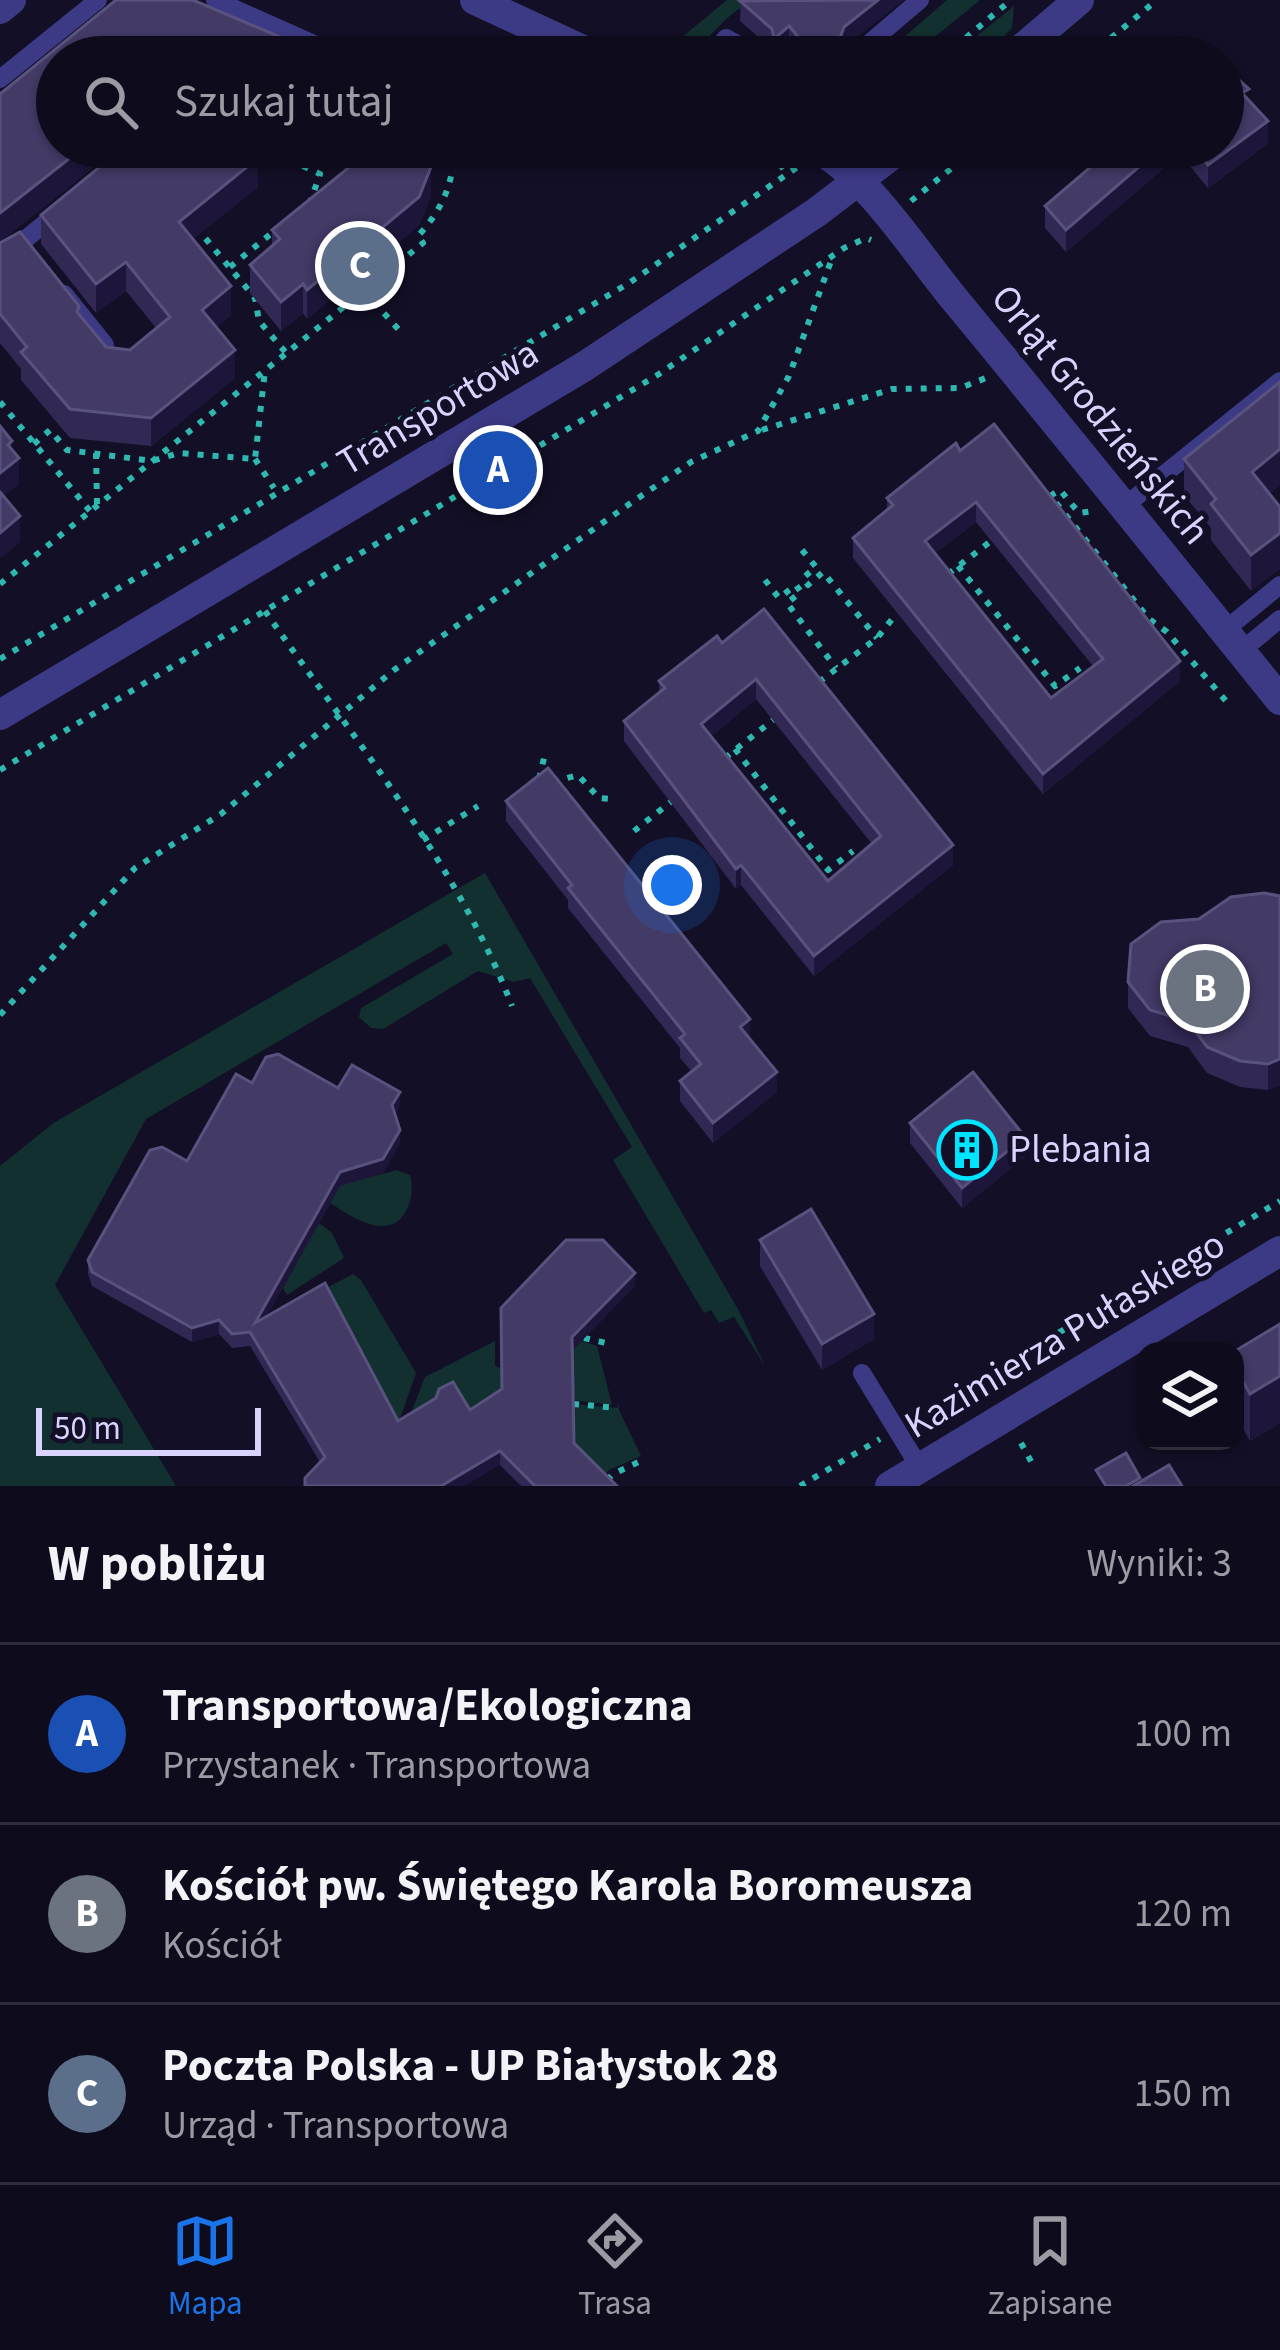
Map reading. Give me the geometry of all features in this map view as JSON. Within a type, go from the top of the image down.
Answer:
[{"type":"street","points":[[0,9],[11,0]]},
{"type":"street","points":[[475,0],[553,36]]},
{"type":"street","points":[[1037,36],[1079,0]]},
{"type":"street","points":[[845,168],[861,179]]},
{"type":"street","name":"Transportowa","points":[[0,715],[585,366],[875,168]]},
{"type":"street","name":"Orląt Grodzieńskich","points":[[861,179],[879,235],[1126,505],[1280,700]]},
{"type":"street","name":"Kazimierza Pułaskiego","points":[[890,1486],[1280,1251]]},
{"type":"lane","points":[[53,36],[98,0]]},
{"type":"lane","points":[[215,0],[296,36]]},
{"type":"lane","points":[[878,36],[920,0]]},
{"type":"lane","points":[[0,79],[36,50]]},
{"type":"lane","points":[[70,203],[29,256],[105,345]]},
{"type":"lane","points":[[1126,505],[1280,381]]},
{"type":"lane","points":[[1234,640],[1280,585]]},
{"type":"lane","points":[[1234,640],[1280,619]]},
{"type":"lane","points":[[862,1373],[920,1468]]},
{"type":"path","points":[[968,36],[1011,0]]},
{"type":"path","points":[[1113,36],[1157,0]]},
{"type":"path","points":[[296,212],[313,198],[320,174],[307,168]]},
{"type":"path","points":[[0,584],[423,243],[418,236],[437,216],[454,168]]},
{"type":"path","points":[[0,659],[628,283],[791,168]]},
{"type":"path","points":[[0,770],[659,374],[832,257],[879,235],[954,168]]},
{"type":"path","points":[[181,240],[196,226],[255,298],[259,321],[287,353]]},
{"type":"path","points":[[230,267],[280,226]]},
{"type":"path","points":[[758,431],[789,376],[832,257]]},
{"type":"path","points":[[364,292],[400,332]]},
{"type":"path","points":[[265,370],[255,459],[274,488]]},
{"type":"path","points":[[0,1015],[135,868],[221,814],[394,670],[692,461],[758,431],[892,389],[961,388],[986,378],[998,392]]},
{"type":"path","points":[[0,402],[93,508]]},
{"type":"path","points":[[34,444],[50,430],[67,450],[152,461],[178,453],[255,459]]},
{"type":"path","points":[[93,508],[96,454]]},
{"type":"path","points":[[1040,503],[1050,496],[1149,619],[1167,632],[1226,700]]},
{"type":"path","points":[[940,580],[1000,535]]},
{"type":"path","points":[[802,550],[816,567],[803,578],[808,585],[823,572],[877,638]]},
{"type":"path","points":[[958,566],[1055,686],[1080,668]]},
{"type":"path","points":[[765,580],[779,598],[796,585],[801,592],[787,603],[836,668]]},
{"type":"path","points":[[265,611],[458,888],[495,960],[512,1006]]},
{"type":"path","points":[[812,688],[877,638],[897,613]]},
{"type":"path","points":[[717,764],[772,720]]},
{"type":"path","points":[[735,749],[827,870],[853,851]]},
{"type":"path","points":[[545,754],[541,778],[531,791],[578,775],[599,798],[610,799]]},
{"type":"path","points":[[634,831],[672,801]]},
{"type":"path","points":[[423,840],[478,806]]},
{"type":"path","points":[[800,1486],[1280,1201]]},
{"type":"path","points":[[584,1338],[611,1344]]},
{"type":"path","points":[[573,1404],[619,1408]]},
{"type":"path","points":[[603,1485],[613,1474],[645,1459]]},
{"type":"green space","points":[[727,0],[761,0],[732,14],[710,36],[683,36]]},
{"type":"green space","points":[[947,0],[980,0],[936,36],[905,36]]},
{"type":"green space","points":[[1014,6],[1012,28],[1004,36],[977,36]]},
{"type":"green space","points":[[485,873],[739,1311],[765,1366],[734,1317],[719,1323],[711,1310],[704,1313],[613,1160],[632,1147],[530,978],[514,982],[478,971],[383,1029],[371,1028],[359,1017],[361,1008],[453,954],[446,943],[146,1119],[55,1285],[176,1486],[0,1486],[0,1166],[55,1122]]},
{"type":"green space","points":[[397,1170],[410,1175],[412,1191],[408,1208],[391,1225],[369,1224],[330,1203],[346,1175],[356,1181]]},
{"type":"green space","points":[[319,1223],[332,1233],[344,1258],[287,1295],[283,1288]]},
{"type":"green space","points":[[353,1274],[416,1373],[396,1430],[293,1306]]},
{"type":"green space","points":[[495,1341],[502,1402],[404,1431],[425,1377]]},
{"type":"green space","points":[[581,1341],[597,1346],[612,1405],[573,1400],[572,1351]]},
{"type":"green space","points":[[573,1404],[618,1408],[641,1456],[609,1470],[600,1482],[574,1457]]},
{"type":"building","points":[[116,0],[193,0],[278,36],[72,36]]},
{"type":"building","points":[[878,0],[844,27],[841,36],[797,36],[789,26],[773,36],[772,29],[740,1]]},
{"type":"building","points":[[36,65],[36,168],[57,168],[0,213],[0,94]]},
{"type":"building","points":[[1244,95],[1268,121],[1244,139]]},
{"type":"building","points":[[98,168],[246,168],[179,222],[231,286],[202,310],[235,350],[151,418],[70,409],[21,352],[27,347],[0,314],[0,243],[20,232],[106,347],[130,350],[170,317],[126,262],[96,284],[41,215]]},
{"type":"building","points":[[348,168],[431,168],[419,197],[307,290],[303,284],[281,302],[250,265],[280,239],[272,230]]},
{"type":"building","points":[[1089,168],[1138,168],[1066,230],[1045,206]]},
{"type":"building","points":[[1280,382],[1280,449],[1252,472],[1280,507],[1280,533],[1251,555],[1211,504],[1216,499],[1184,459]]},
{"type":"building","points":[[994,424],[1180,661],[1043,774],[853,538],[893,505],[887,498],[956,443],[960,451]],"holes":[[[976,502],[1103,659],[1051,698],[925,541]]]},
{"type":"building","points":[[0,426],[19,458],[0,473]]},
{"type":"building","points":[[0,492],[20,516],[0,533]]},
{"type":"building","points":[[764,609],[953,845],[814,956],[741,865],[736,869],[624,721],[665,688],[659,681],[717,636],[722,643]],"holes":[[[756,679],[881,836],[828,881],[701,724]]]},
{"type":"building","points":[[548,768],[750,1019],[740,1027],[777,1072],[713,1123],[680,1081],[701,1064],[680,1038],[685,1034],[568,888],[572,885],[506,801]]},
{"type":"building","points":[[1280,896],[1280,1059],[1268,1064],[1240,1061],[1207,1047],[1188,1021],[1150,1010],[1128,982],[1131,944],[1161,922],[1199,919],[1231,897]]},
{"type":"building","points":[[278,1054],[338,1088],[352,1065],[400,1092],[392,1105],[400,1130],[383,1159],[340,1172],[255,1323],[325,1283],[398,1421],[453,1382],[470,1410],[502,1389],[501,1308],[566,1240],[603,1240],[635,1273],[572,1337],[574,1443],[617,1486],[535,1486],[500,1451],[441,1486],[305,1486],[305,1478],[325,1457],[250,1332],[232,1334],[219,1320],[192,1328],[92,1272],[88,1260],[150,1150],[162,1147],[187,1161],[236,1074],[252,1083],[266,1057]]},
{"type":"building","name":"Plebania","points":[[973,1072],[1025,1137],[962,1188],[910,1123]]},
{"type":"building","points":[[811,1209],[874,1314],[822,1344],[760,1240]]},
{"type":"building","points":[[1280,1324],[1280,1376],[1250,1394],[1244,1383],[1244,1346]]},
{"type":"building","points":[[1126,1453],[1140,1478],[1126,1486],[1106,1486],[1096,1470]]},
{"type":"building","points":[[1169,1465],[1182,1486],[1133,1486]]},
{"type":"place","name":"Poczta Polska - UP Białystok 28","points":[[360,266]]},
{"type":"place","name":"Transportowa/Ekologiczna","points":[[498,470]]},
{"type":"place","name":"Kościół pw. Świętego Karola Boromeusza","points":[[1205,989]]},
{"type":"place","name":"Plebania","points":[[967,1150]]}]
